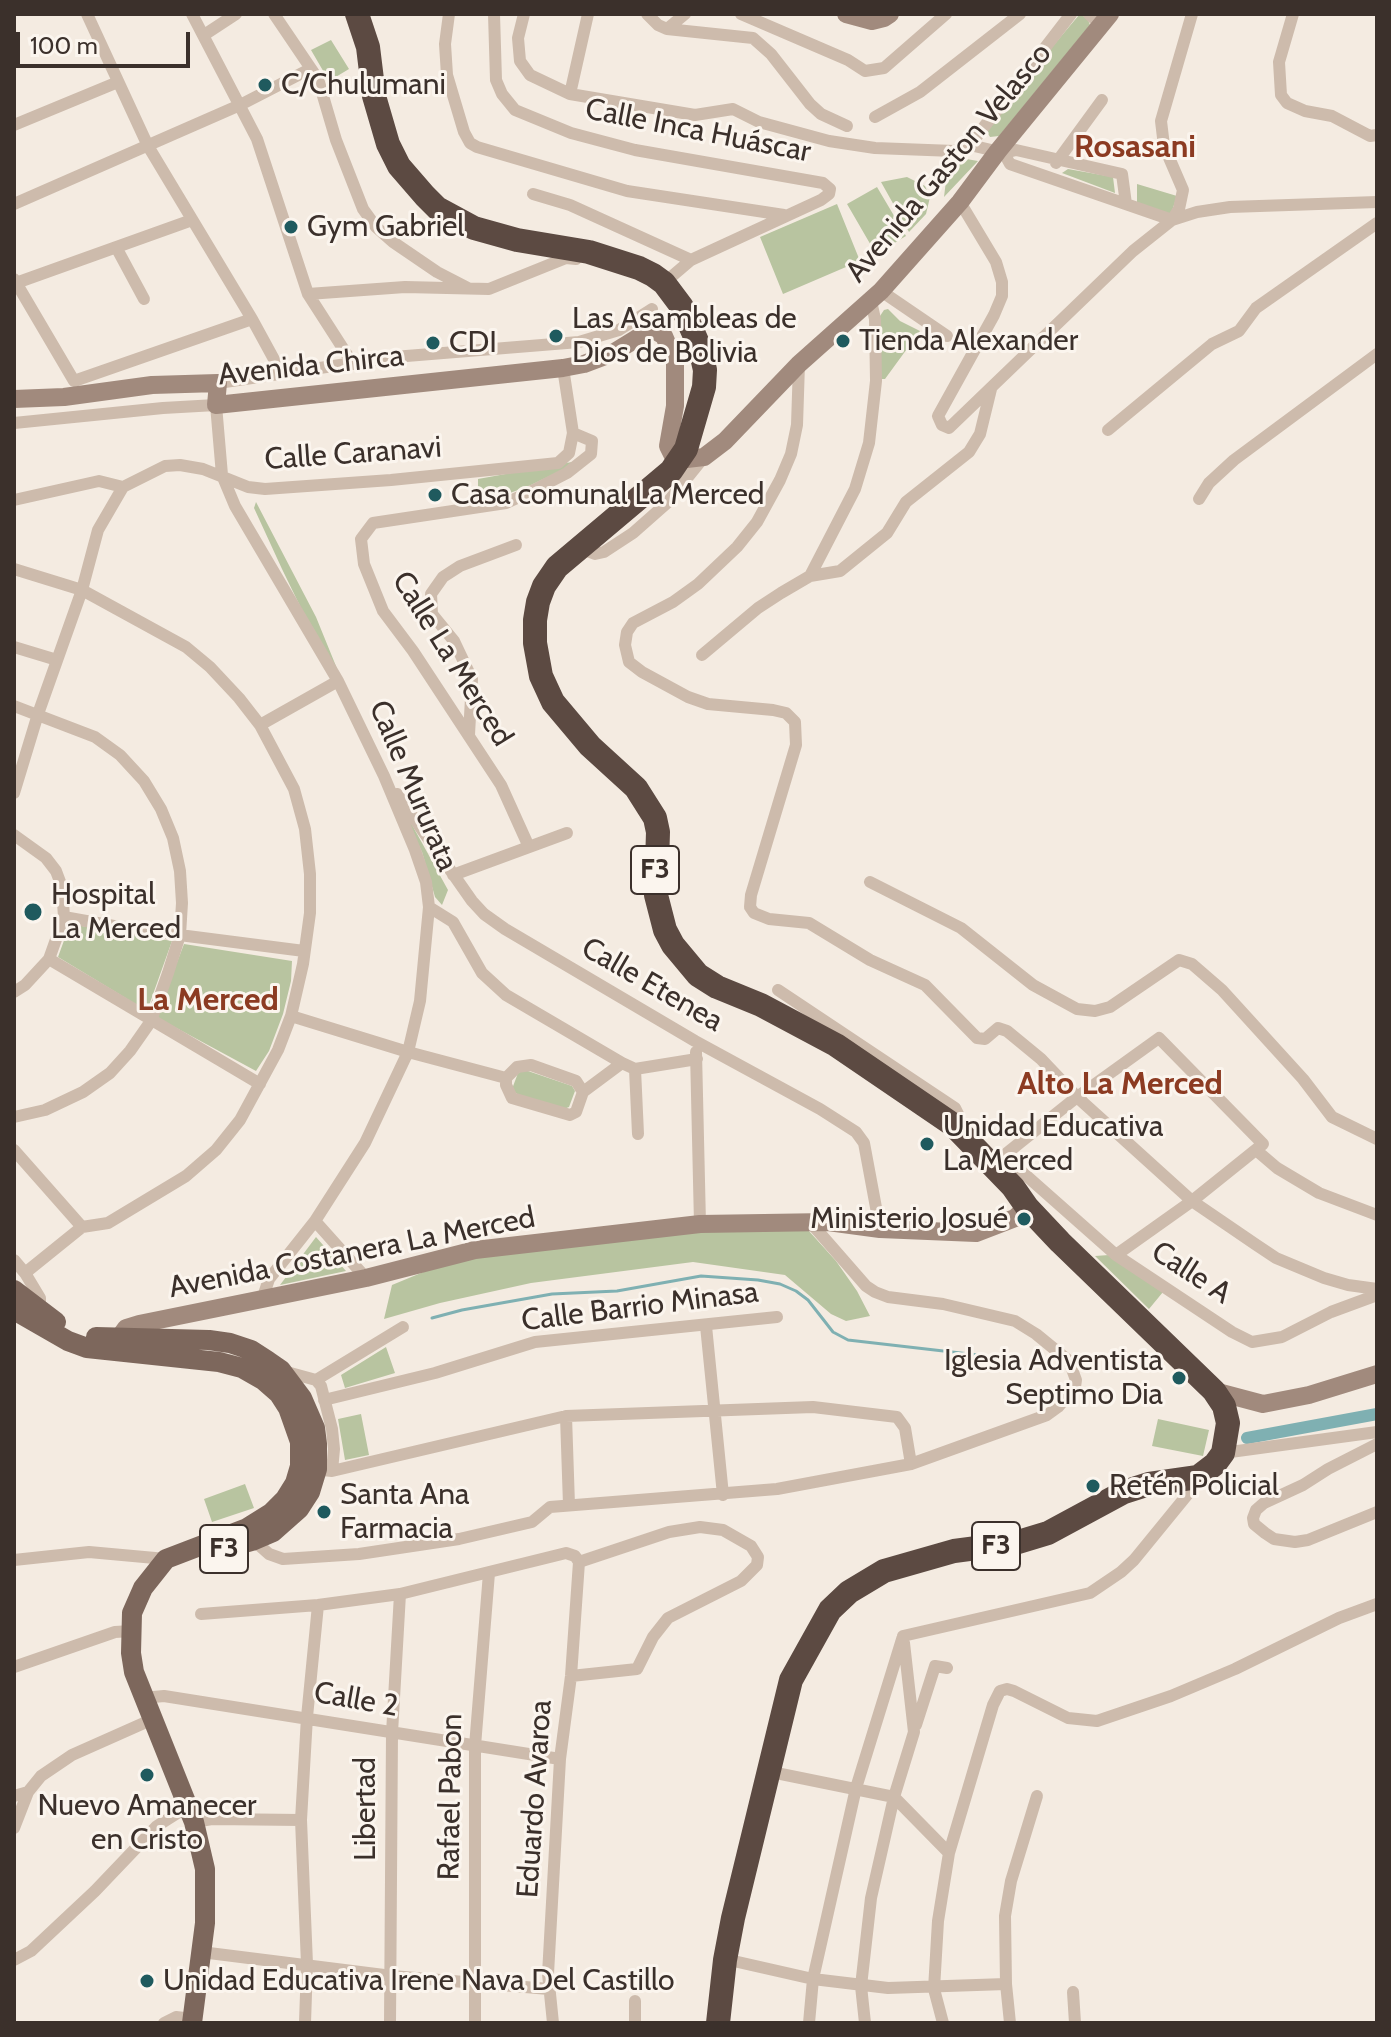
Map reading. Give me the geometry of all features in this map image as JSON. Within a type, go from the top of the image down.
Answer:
[{"type":"highway","name":"F3","points":[[357,14],[368,47],[374,96],[388,144],[399,166],[437,208],[490,234],[589,252],[639,268],[664,283],[689,319],[700,348],[705,370],[704,387],[686,449],[671,471],[557,567],[538,602],[535,643],[541,676],[553,702],[568,722],[636,788],[655,818],[658,832],[656,895],[665,930],[673,945],[698,975],[836,1045],[952,1124],[997,1160],[1027,1207],[1214,1391],[1224,1406],[1225,1441]]},
{"type":"highway","points":[[1198,1477],[1215,1464],[1225,1441]]},
{"type":"highway","name":"F3","points":[[718,2023],[775,1773],[791,1680],[830,1610],[849,1592],[884,1571],[954,1551],[1015,1543],[1048,1533],[1124,1492],[1149,1484],[1198,1477]]},
{"type":"highway","name":"F3","points":[[729,2023],[731,1961]]},
{"type":"main road","points":[[20,1282],[36,1316]]},
{"type":"main road","points":[[14,1310],[36,1316],[68,1341],[87,1348],[136,1347],[150,1340],[209,1340],[251,1350],[281,1370],[310,1412],[316,1436],[316,1469]]},
{"type":"main road","points":[[124,1346],[219,1362],[242,1368],[263,1380],[279,1394],[288,1408],[300,1442],[316,1469]]},
{"type":"main road","name":"F3","points":[[131,1631],[154,1590],[181,1564],[250,1535],[276,1519],[295,1483],[316,1469]]},
{"type":"main road","name":"F3","points":[[192,2021],[205,1923],[205,1869],[190,1815],[134,1672],[131,1631],[136,1601],[166,1559],[250,1535]]},
{"type":"street","points":[[87,14],[148,146],[282,374]]},
{"type":"street","points":[[192,14],[257,139],[308,294],[353,364]]},
{"type":"street","points":[[204,35],[236,14]]},
{"type":"street","points":[[274,14],[318,79],[336,140],[363,209],[376,227],[393,242],[437,272],[468,288]]},
{"type":"street","points":[[449,14],[445,44],[447,75],[470,143],[627,191],[784,215]]},
{"type":"street","name":"Calle Inca Huáscar","points":[[494,14],[496,80],[502,94],[515,110],[571,133],[635,150],[823,183],[830,189],[826,197],[784,215]]},
{"type":"street","points":[[524,14],[518,38],[520,61],[530,75],[570,94],[695,115],[733,109],[759,122],[829,141],[875,148],[954,151],[970,145],[1071,14]]},
{"type":"street","points":[[570,94],[588,14]]},
{"type":"street","points":[[647,14],[667,29],[753,38],[771,54],[810,104],[821,114],[847,126]]},
{"type":"street","points":[[667,29],[685,14]]},
{"type":"street","points":[[741,14],[848,60],[865,71],[884,68],[946,14]]},
{"type":"street","points":[[846,14],[872,21],[890,14]]},
{"type":"street","points":[[875,117],[920,92],[1020,14]]},
{"type":"street","points":[[960,202],[996,262],[1002,282],[1002,296],[938,416],[942,425],[949,428],[1133,251],[1172,220],[1179,209],[1183,190],[1164,146],[1161,121],[1192,14]]},
{"type":"street","points":[[1293,14],[1279,62],[1278,86],[1281,95],[1287,103],[1305,111],[1332,116],[1370,136],[1377,135]]},
{"type":"street","name":"Avenida Gaston Velasco","points":[[704,457],[725,441],[799,364],[876,296],[1001,152],[1100,18]]},
{"type":"street","points":[[14,204],[240,105],[310,69]]},
{"type":"street","points":[[14,125],[118,82]]},
{"type":"street","points":[[1047,176],[1102,100]]},
{"type":"street","points":[[970,145],[1001,152],[1016,150],[1122,174],[1126,204]]},
{"type":"street","points":[[1001,152],[1010,164],[1172,220],[1230,207],[1377,202]]},
{"type":"street","points":[[533,194],[570,205],[691,260]]},
{"type":"street","points":[[664,283],[691,260],[784,215]]},
{"type":"street","points":[[192,220],[15,281],[74,381],[252,319]]},
{"type":"street","points":[[1108,430],[1212,344],[1239,331],[1256,308],[1377,223]]},
{"type":"street","points":[[116,247],[144,299]]},
{"type":"street","points":[[308,294],[405,287],[500,286],[566,258],[588,259],[589,252]]},
{"type":"street","points":[[810,576],[855,489],[869,443],[876,381],[876,296],[947,336]]},
{"type":"street","name":"Avenida Chirca","points":[[16,397],[64,397],[152,385],[218,383],[406,356],[579,342],[619,330],[652,309]]},
{"type":"street","name":"Avenida Chirca","points":[[14,423],[563,368],[584,364],[652,329],[664,336],[675,362],[675,406],[668,446],[678,460]]},
{"type":"street","points":[[603,335],[624,346]]},
{"type":"street","points":[[1199,499],[1209,483],[1234,460],[1377,354]]},
{"type":"street","points":[[799,364],[797,425],[791,454],[762,512],[737,547],[698,584],[673,602],[633,623],[627,632],[625,653],[629,662],[642,672],[688,697],[708,704],[786,713],[795,722],[796,745],[750,907],[754,913],[769,919],[809,923],[870,960],[925,985],[977,1038],[985,1039],[998,1028],[1007,1031],[1192,1201],[1276,1258],[1348,1285],[1377,1292]]},
{"type":"street","points":[[563,368],[573,433]]},
{"type":"street","name":"Calle Mururata","points":[[218,383],[216,405],[222,475],[235,506],[338,681],[384,776],[426,882],[429,907],[420,1001],[408,1052],[365,1143],[315,1221],[269,1279],[263,1297]]},
{"type":"street","points":[[702,655],[758,608],[810,576],[831,574],[887,533],[906,502],[969,452],[980,434],[991,389]]},
{"type":"street","name":"Calle Caranavi","points":[[123,487],[165,466],[180,465],[222,475],[248,487],[265,489],[558,463],[572,446],[573,433]]},
{"type":"street","name":"Calle La Merced","points":[[529,847],[501,785],[383,611],[364,564],[361,539],[373,523],[506,503],[534,490],[567,473],[591,454],[592,441],[573,433]]},
{"type":"street","points":[[678,460],[704,457]]},
{"type":"street","points":[[582,544],[587,551],[595,554],[604,552],[633,533],[667,503],[704,457]]},
{"type":"street","points":[[14,500],[99,481],[123,487],[98,530],[82,590],[14,793]]},
{"type":"street","points":[[469,735],[472,679],[454,641],[432,614],[431,594],[451,571],[516,545]]},
{"type":"street","points":[[14,569],[82,590],[186,647],[220,677],[260,725],[294,789],[305,829],[310,874],[310,913],[291,1016],[278,1050],[240,1120],[186,1176],[108,1223],[82,1227],[20,1282],[14,1260]]},
{"type":"street","points":[[14,647],[57,660]]},
{"type":"street","points":[[260,725],[338,681]]},
{"type":"street","points":[[14,706],[95,737],[120,755],[144,781],[161,809],[173,838],[180,871],[182,903],[180,935],[151,1021],[130,1051],[110,1073],[83,1092],[45,1110],[14,1117]]},
{"type":"street","name":"Calle Etenea","points":[[384,776],[478,907],[505,929],[856,1132],[864,1143],[880,1229]]},
{"type":"street","points":[[453,875],[567,833]]},
{"type":"street","points":[[14,835],[46,858],[56,871],[62,887],[64,917],[49,959],[25,985],[14,992]]},
{"type":"street","points":[[870,882],[961,928],[1033,985],[1077,1009],[1095,1011],[1110,1007],[1179,960],[1192,964],[1222,990],[1286,1064],[1303,1079],[1332,1117],[1377,1139]]},
{"type":"street","points":[[429,907],[453,922],[482,973],[506,995],[622,1063],[635,1069],[697,1059]]},
{"type":"street","points":[[64,917],[304,951]]},
{"type":"street","points":[[49,959],[260,1084]]},
{"type":"street","points":[[778,990],[955,1108],[958,1114],[952,1124]]},
{"type":"street","points":[[291,1016],[506,1078]]},
{"type":"street","points":[[997,1160],[1159,1038],[1263,1144],[1192,1201],[1116,1255]]},
{"type":"street","points":[[695,1041],[700,1224]]},
{"type":"street","points":[[583,1092],[576,1081],[531,1065],[517,1067],[506,1078],[512,1098],[565,1116],[576,1112],[583,1092],[622,1063]]},
{"type":"street","points":[[635,1069],[638,1134]]},
{"type":"street","points":[[14,1150],[82,1227]]},
{"type":"street","points":[[1256,1150],[1277,1168],[1319,1193],[1377,1215]]},
{"type":"street","name":"Calle A","points":[[997,1160],[1116,1255],[1252,1342],[1282,1337],[1377,1292]]},
{"type":"street","name":"Avenida Costanera La Merced","points":[[124,1346],[126,1328],[139,1324],[366,1278],[475,1250],[700,1224],[828,1222],[880,1229],[976,1233],[1015,1218],[1027,1207]]},
{"type":"street","points":[[315,1221],[366,1278]]},
{"type":"street","points":[[250,1535],[269,1554],[283,1559],[359,1554],[459,1539],[532,1522],[550,1507],[777,1489],[911,1464],[1037,1419],[1058,1407],[1075,1387],[1074,1369],[1062,1353],[1015,1321],[875,1292],[866,1286],[811,1223]]},
{"type":"street","name":"Calle Barrio Minasa","points":[[324,1400],[435,1373],[535,1342],[777,1317]]},
{"type":"street","points":[[706,1326],[723,1495]]},
{"type":"street","points":[[316,1380],[403,1327]]},
{"type":"street","points":[[281,1370],[316,1380],[321,1386],[334,1449],[316,1469]]},
{"type":"street","points":[[1214,1391],[1263,1404],[1309,1395],[1377,1374]]},
{"type":"street","points":[[316,1469],[435,1448],[566,1416],[813,1407],[897,1417],[905,1428],[911,1464]]},
{"type":"street","points":[[566,1416],[569,1505]]},
{"type":"street","points":[[1225,1441],[1377,1432]]},
{"type":"street","points":[[1377,1444],[1264,1503],[1253,1518],[1254,1524],[1274,1539],[1295,1542],[1308,1540],[1377,1512]]},
{"type":"street","points":[[903,1636],[1090,1593],[1134,1560],[1192,1489],[1198,1477]]},
{"type":"street","points":[[201,1614],[318,1605],[400,1594],[566,1553],[575,1556],[579,1562],[669,1532],[700,1527],[723,1530],[751,1546],[758,1557],[757,1565],[741,1581],[668,1618],[653,1637],[637,1669],[571,1676]]},
{"type":"street","points":[[14,1560],[89,1552],[166,1559]]},
{"type":"street","name":"Eduardo Avaroa","points":[[553,2023],[549,1989],[560,1759],[571,1676],[579,1562]]},
{"type":"street","name":"Rafael Pabon","points":[[475,2023],[475,1746],[489,1573]]},
{"type":"street","name":"Libertad","points":[[390,2023],[392,1733],[400,1594]]},
{"type":"street","points":[[943,2023],[934,1989],[938,1921],[949,1853],[993,1705],[1000,1691],[1014,1691],[1068,1718],[1097,1721],[1171,1696],[1235,1669],[1339,1618],[1377,1604]]},
{"type":"street","points":[[305,2023],[307,1964],[301,1820],[318,1605]]},
{"type":"street","points":[[14,1667],[115,1632],[131,1631]]},
{"type":"street","points":[[903,1636],[914,1732]]},
{"type":"street","points":[[809,2023],[813,1979],[856,1788],[903,1636]]},
{"type":"street","points":[[865,2023],[861,1986],[871,1898],[894,1797],[935,1666],[947,1668]]},
{"type":"street","name":"Calle 2","points":[[143,1698],[164,1696],[560,1759]]},
{"type":"street","points":[[14,1828],[28,1792],[41,1776],[72,1755],[153,1719]]},
{"type":"street","points":[[775,1773],[894,1797],[949,1853]]},
{"type":"street","points":[[14,1796],[28,1792]]},
{"type":"street","points":[[1010,2023],[1005,1916],[1011,1881],[1037,1796]]},
{"type":"street","points":[[14,1960],[31,1951],[74,1911],[157,1826],[190,1815],[212,1819],[301,1820]]},
{"type":"street","points":[[201,1952],[392,1976],[549,1989]]},
{"type":"street","points":[[731,1961],[861,1986],[934,1989],[1006,1984]]},
{"type":"street","points":[[1073,1992],[1075,2023]]},
{"type":"street","points":[[635,2001],[635,2023]]},
{"type":"street","points":[[164,2023],[176,2017],[192,2021]]},
{"type":"green space","points":[[1079,15],[1087,17],[1090,25],[999,136],[990,137],[986,130],[989,122]]},
{"type":"green space","points":[[331,40],[349,69],[329,81],[311,50]]},
{"type":"green space","points":[[949,156],[978,161],[944,197]]},
{"type":"green space","points":[[1068,169],[1113,177],[1115,193],[1062,173]]},
{"type":"green space","points":[[907,177],[925,186],[930,197],[926,214],[909,232],[881,182]]},
{"type":"green space","points":[[1137,184],[1177,196],[1171,214],[1137,203]]},
{"type":"green space","points":[[877,187],[906,236],[876,254],[847,204]]},
{"type":"green space","points":[[837,204],[860,261],[783,294],[760,237]]},
{"type":"green space","points":[[888,309],[900,321],[920,331],[885,379],[880,379],[880,316]]},
{"type":"green space","points":[[572,462],[531,485],[497,498],[478,501],[478,479]]},
{"type":"green space","points":[[256,502],[316,617],[338,671],[316,639],[282,569],[254,508]]},
{"type":"green space","points":[[405,819],[411,823],[448,890],[442,905],[435,897],[422,852]]},
{"type":"green space","name":"La Merced","points":[[70,924],[172,941],[147,1011],[58,957]]},
{"type":"green space","name":"La Merced","points":[[184,944],[292,961],[283,1014],[269,1051],[256,1071],[156,1017]]},
{"type":"green space","points":[[525,1070],[572,1086],[575,1091],[569,1107],[564,1109],[518,1095],[512,1089],[518,1073]]},
{"type":"green space","points":[[693,1230],[808,1230],[836,1261],[870,1316],[846,1321],[831,1314],[785,1275],[693,1262],[531,1283],[384,1319],[392,1285],[450,1261]]},
{"type":"green space","points":[[316,1237],[346,1271],[280,1285]]},
{"type":"green space","points":[[1109,1255],[1163,1292],[1149,1309],[1095,1256]]},
{"type":"green space","points":[[386,1347],[395,1373],[345,1388],[341,1375]]},
{"type":"green space","points":[[361,1414],[369,1455],[345,1460],[338,1419]]},
{"type":"green space","points":[[1158,1419],[1209,1430],[1203,1456],[1152,1446]]},
{"type":"green space","points":[[245,1484],[254,1508],[212,1522],[204,1499]]},
{"type":"waterway","points":[[432,1318],[552,1294],[617,1291],[701,1276],[758,1280],[796,1291],[808,1300],[833,1332],[848,1340],[1009,1361]]},
{"type":"waterway","points":[[1247,1438],[1377,1414]]},
{"type":"place","name":"C/Chulumani","points":[[265,85]]},
{"type":"place","name":"Gym Gabriel","points":[[291,227]]},
{"type":"place","name":"Las Asambleas de Dios de Bolivia","points":[[556,336]]},
{"type":"place","name":"Tienda Alexander","points":[[843,341]]},
{"type":"place","name":"CDI","points":[[433,343]]},
{"type":"place","name":"Casa comunal La Merced","points":[[435,495]]},
{"type":"place","name":"Hospital La Merced","points":[[33,912]]},
{"type":"place","name":"Unidad Educativa La Merced","points":[[927,1144]]},
{"type":"place","name":"Ministerio Josué","points":[[1024,1219]]},
{"type":"place","name":"Iglesia Adventista Septimo Dia","points":[[1179,1378]]},
{"type":"place","name":"Retén Policial","points":[[1093,1486]]},
{"type":"place","name":"Santa Ana Farmacia","points":[[324,1512]]},
{"type":"place","name":"Nuevo Amanecer en Cristo","points":[[147,1775]]},
{"type":"place","name":"Unidad Educativa Irene Nava Del Castillo","points":[[147,1981]]},
{"type":"district","name":"Rosasani","points":[[1135,148]]},
{"type":"district","name":"La Merced","points":[[208,1001]]},
{"type":"district","name":"Alto La Merced","points":[[1120,1085]]}]
